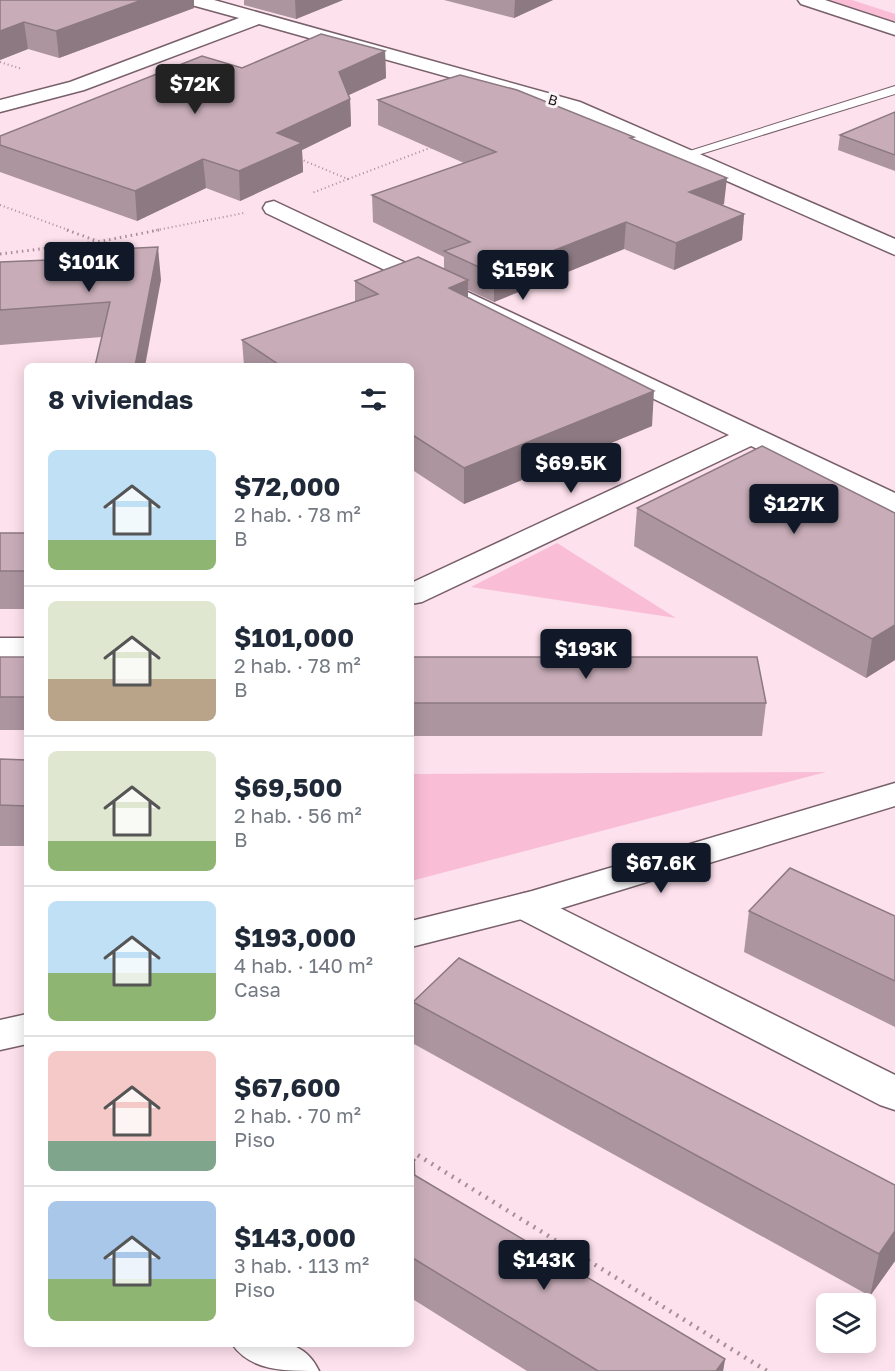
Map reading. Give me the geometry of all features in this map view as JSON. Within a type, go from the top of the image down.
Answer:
[{"type":"street","name":"B","points":[[194,0],[573,106],[895,248]]},
{"type":"street","points":[[807,0],[895,29]]},
{"type":"street","points":[[0,106],[78,87],[258,18]]},
{"type":"street","points":[[274,208],[895,504]]},
{"type":"street","points":[[414,594],[752,435]]},
{"type":"street","points":[[0,648],[24,648]]},
{"type":"street","points":[[414,933],[525,906],[895,794]]},
{"type":"street","points":[[525,906],[895,1094]]},
{"type":"street","points":[[0,1035],[24,1030]]},
{"type":"street","points":[[260,1347],[294,1371]]},
{"type":"lane","points":[[683,155],[895,90]]},
{"type":"path","points":[[0,62],[78,87]]},
{"type":"path","points":[[0,254],[97,242],[274,208],[444,142]]},
{"type":"path","points":[[292,156],[348,179]]},
{"type":"path","points":[[0,205],[97,242]]},
{"type":"path","points":[[414,1153],[767,1371]]},
{"type":"shaded area","points":[[826,0],[852,0],[895,14],[895,22]]},
{"type":"shaded area","points":[[557,543],[676,618],[471,587]]},
{"type":"shaded area","points":[[826,772],[414,880],[414,774]]},
{"type":"building","points":[[0,0],[142,0],[56,31],[24,22],[0,31]]},
{"type":"building","points":[[321,34],[385,51],[339,72],[350,99],[277,133],[302,143],[239,171],[203,159],[135,191],[0,145],[0,136],[202,56],[242,68]]},
{"type":"building","points":[[460,75],[517,90],[634,137],[630,138],[727,178],[689,192],[744,214],[676,243],[626,222],[494,274],[444,251],[470,242],[372,195],[496,152],[378,100]]},
{"type":"building","points":[[895,112],[895,155],[840,135]]},
{"type":"building","points":[[158,247],[136,363],[96,363],[110,302],[0,310],[0,262],[73,259],[73,251]]},
{"type":"building","points":[[418,257],[468,280],[449,288],[654,391],[464,468],[414,436],[414,363],[276,363],[242,340],[378,294],[355,281]]},
{"type":"building","points":[[762,446],[895,513],[895,625],[872,639],[637,508]]},
{"type":"building","points":[[0,533],[24,533],[24,571],[0,571]]},
{"type":"building","points":[[0,657],[24,657],[24,697],[0,697]]},
{"type":"building","points":[[414,657],[757,657],[766,703],[414,703]]},
{"type":"building","points":[[0,759],[24,760],[24,806],[0,805]]},
{"type":"building","points":[[790,868],[895,916],[895,981],[749,911]]},
{"type":"building","points":[[459,958],[895,1185],[895,1231],[879,1254],[414,1001]]},
{"type":"building","points":[[414,1175],[725,1359],[716,1371],[598,1371],[414,1259]]}]
